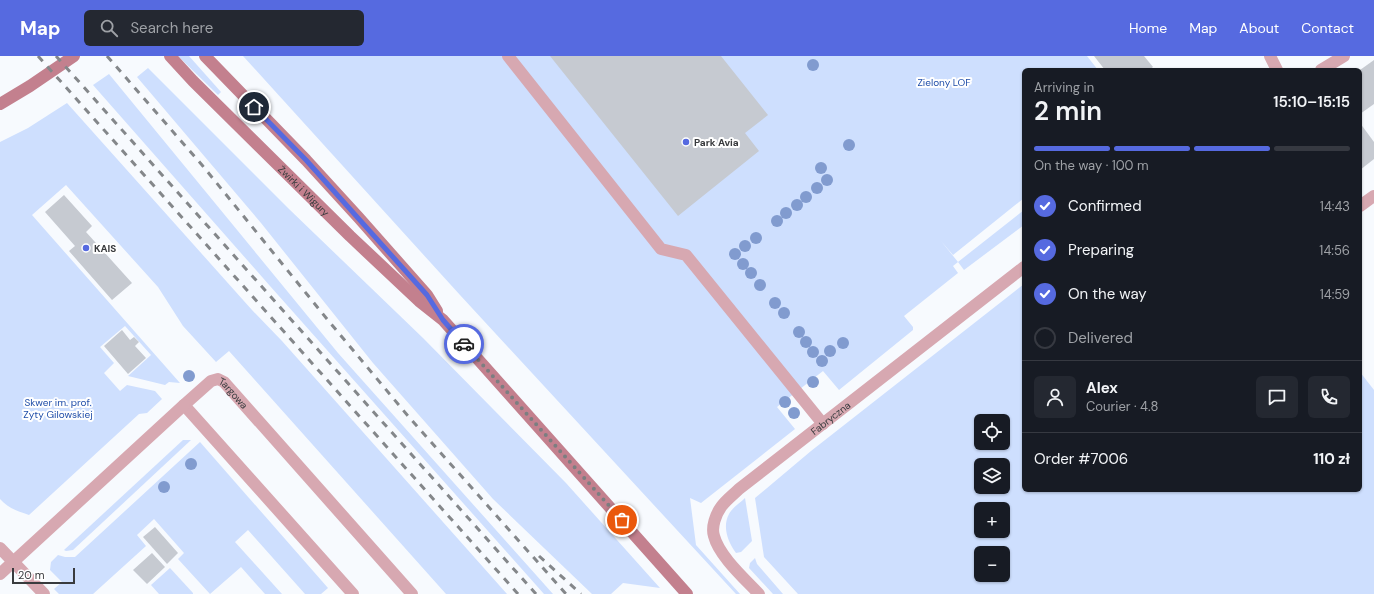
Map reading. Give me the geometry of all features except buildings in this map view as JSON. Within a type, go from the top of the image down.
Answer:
[{"type":"main road","points":[[0,104],[30,86],[74,56]]},
{"type":"main road","name":"Żwirki i Wigury","points":[[170,56],[193,81],[350,236],[419,301],[443,320]]},
{"type":"main road","name":"Żwirki i Wigury","points":[[209,60],[306,160],[359,218],[427,295],[443,320],[687,594]]},
{"type":"street","points":[[508,56],[661,249],[686,255],[823,424]]},
{"type":"street","points":[[1270,56],[1276,68]]},
{"type":"street","points":[[1324,68],[1344,56]]},
{"type":"street","points":[[1362,205],[1374,196]]},
{"type":"street","name":"Fabryczna","points":[[758,594],[723,554],[716,541],[713,534],[716,517],[721,508],[739,489],[1022,269]]},
{"type":"street","name":"Targowa","points":[[0,574],[184,405],[211,381],[218,379],[224,382],[412,594]]},
{"type":"street","points":[[184,405],[353,594]]},
{"type":"street","points":[[0,548],[44,594]]},
{"type":"green space","points":[[178,56],[189,56],[221,92],[218,95]]},
{"type":"green space","name":"Zielony LOF","points":[[243,56],[1087,56],[1096,68],[1022,68],[1022,200],[953,255],[941,241],[958,262],[953,266],[958,273],[904,316],[913,327],[913,330],[839,390],[823,371],[777,407],[795,429],[701,503],[690,498],[696,545],[740,594],[736,594],[460,295]]},
{"type":"green space","points":[[148,68],[289,209],[423,338],[566,483],[660,588],[623,583],[611,594],[592,594],[493,499],[373,363],[261,223],[137,77]]},
{"type":"green space","points":[[109,74],[338,353],[553,594],[544,594],[93,85]]},
{"type":"green space","name":"Skwer im. prof. Zyty Gilowskiej","points":[[67,103],[252,310],[282,341],[507,594],[446,594],[229,351],[216,362],[183,326],[158,287],[66,185],[32,215],[180,383],[169,382],[165,385],[128,376],[151,355],[125,326],[100,347],[114,363],[104,373],[120,391],[127,385],[155,391],[162,399],[147,413],[139,414],[29,515],[17,511],[0,499],[0,142],[28,128]]},
{"type":"green space","points":[[1022,212],[1022,226],[964,270],[958,262]]},
{"type":"green space","points":[[1022,286],[1022,492],[1362,492],[1362,375],[1374,390],[1374,594],[798,594],[764,557],[755,498],[811,451]]},
{"type":"green space","points":[[183,440],[191,440],[73,550],[64,550]]},
{"type":"green space","points":[[200,442],[328,588],[321,594],[305,594],[248,530],[235,542],[282,594],[265,594],[241,567],[210,594],[178,559],[184,553],[154,519],[137,535],[146,546],[93,594],[59,594],[54,589],[62,582],[50,570],[51,562],[58,555],[75,557]]},
{"type":"green space","points":[[745,498],[752,541],[741,552],[736,553],[728,539],[726,524],[730,512]]},
{"type":"green space","points":[[755,558],[757,564],[783,594],[773,594],[749,568],[750,563]]},
{"type":"green space","points":[[170,568],[193,594],[159,594],[151,585]]},
{"type":"railway","points":[[38,56],[518,594]]},
{"type":"railway","points":[[56,56],[536,594]]},
{"type":"railway","points":[[107,56],[202,165],[408,416],[566,594]]},
{"type":"railway","points":[[539,556],[581,594]]},
{"type":"way so far","points":[[464,344],[622,520]]},
{"type":"place","name":"Park Avia","points":[[686,142]]},
{"type":"place","name":"KAIS","points":[[86,248]]},
{"type":"route","points":[[254,107],[306,160],[359,218],[427,295],[443,320],[464,344]]}]
